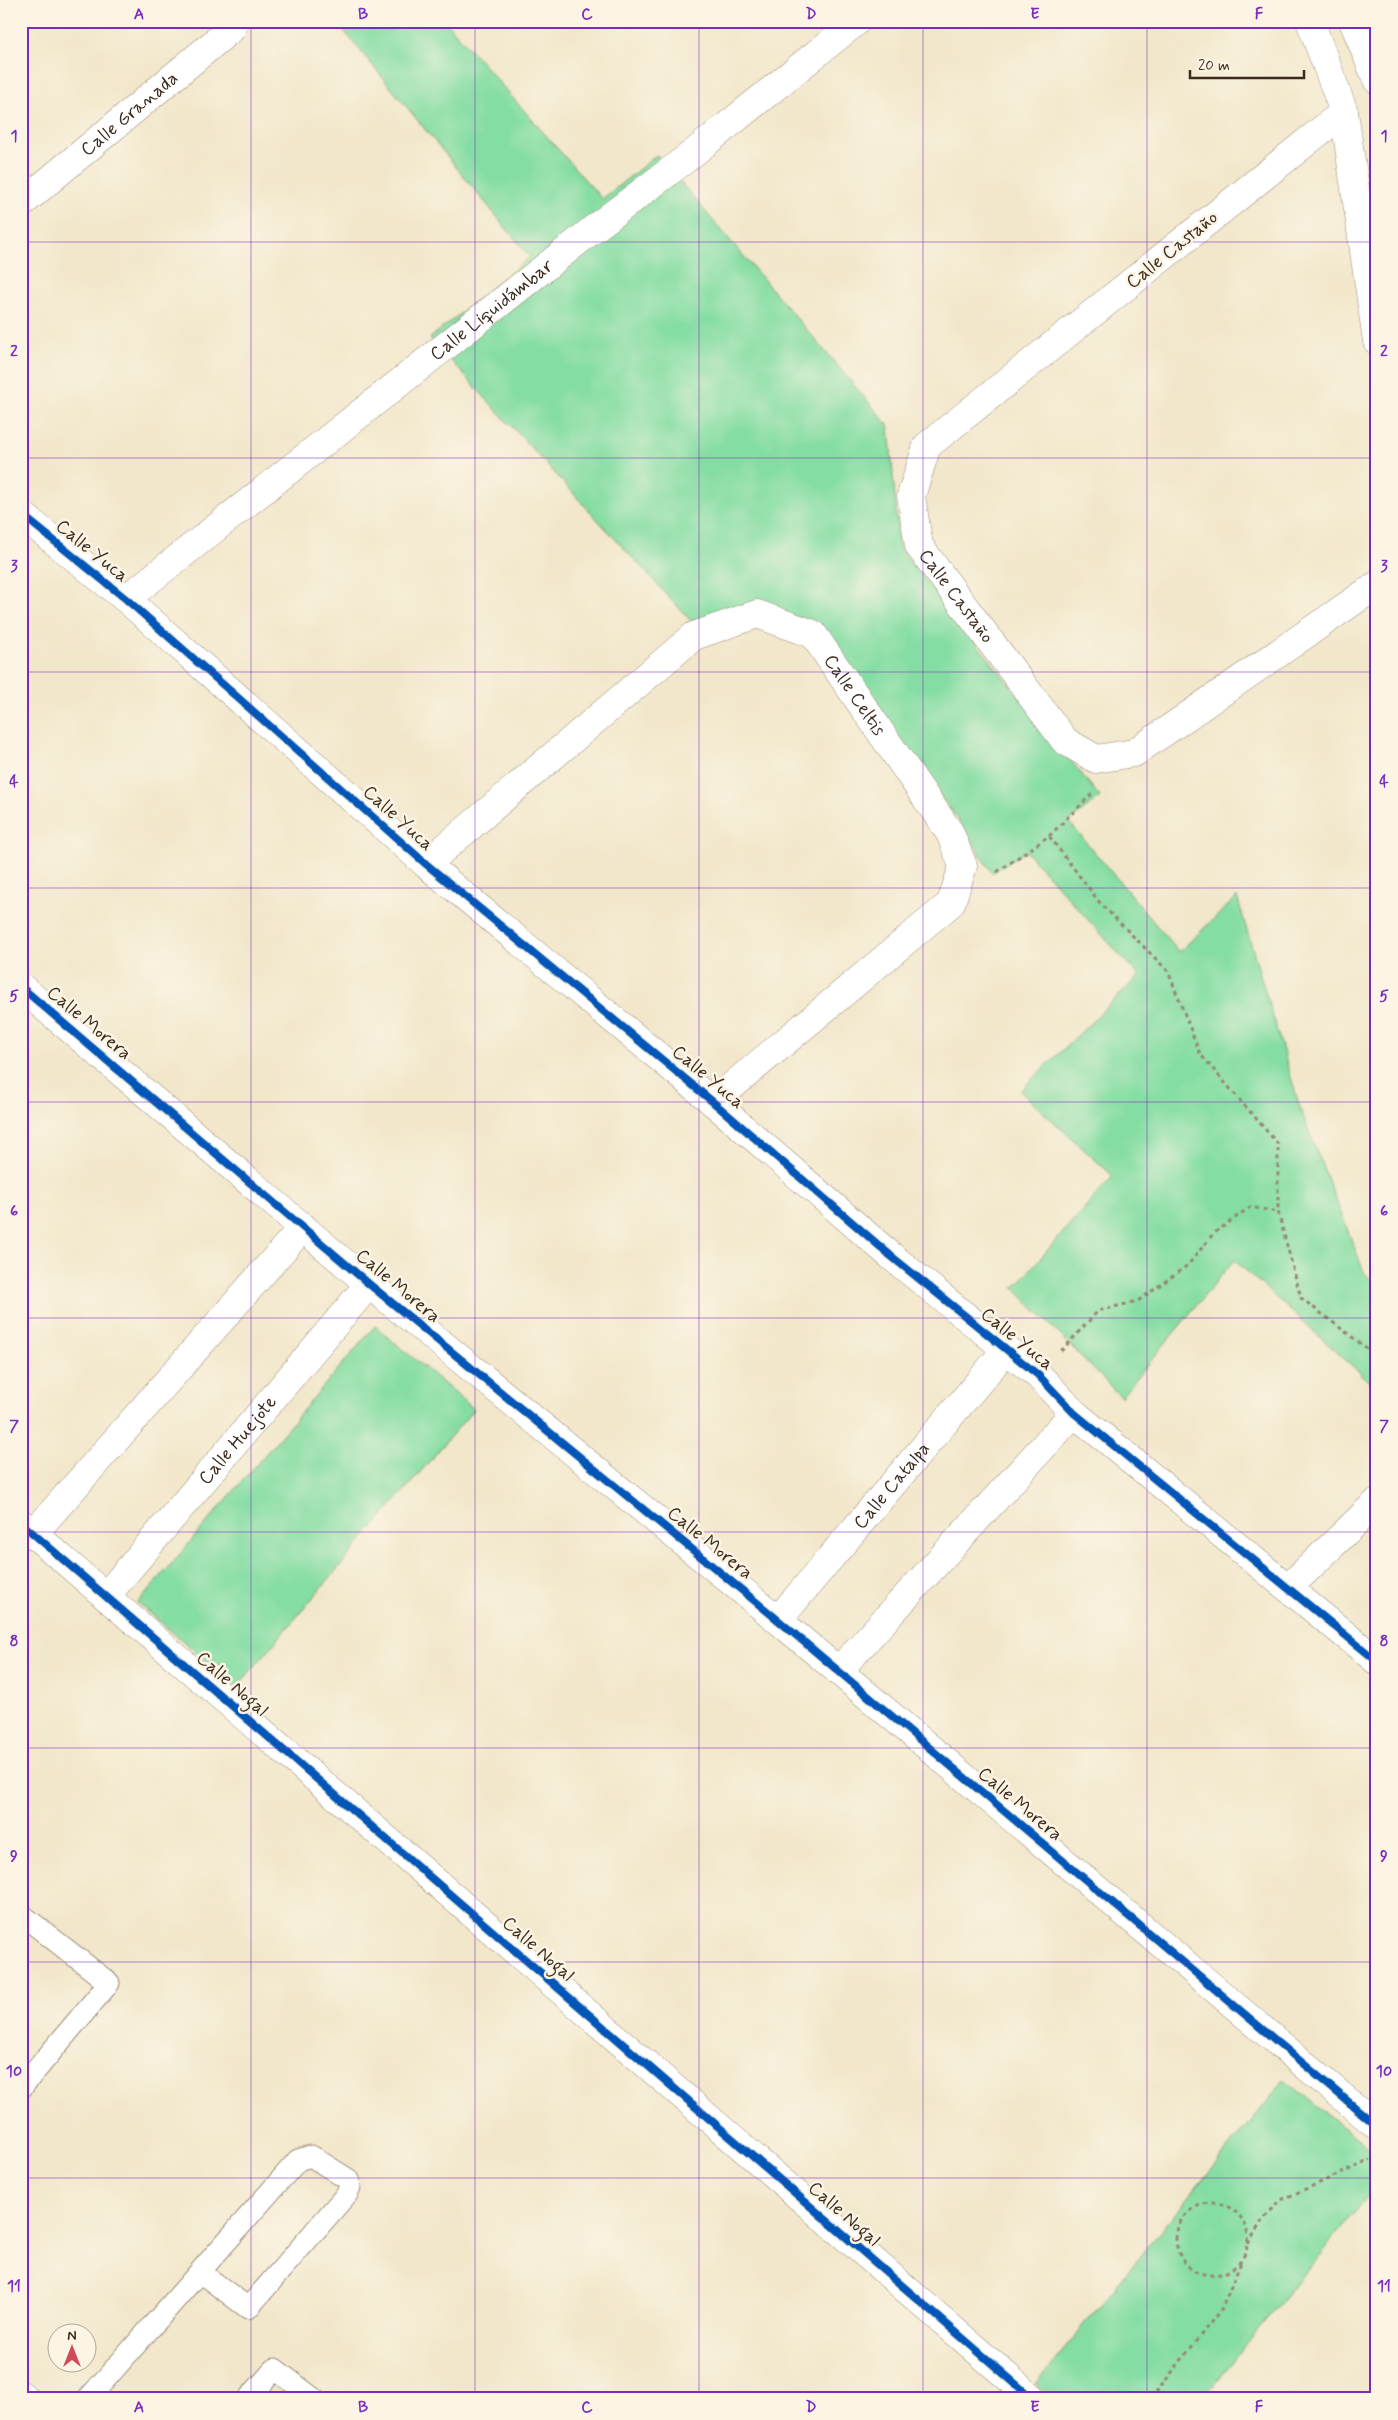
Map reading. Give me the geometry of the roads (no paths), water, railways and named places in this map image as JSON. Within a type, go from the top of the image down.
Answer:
[{"type":"main road","name":"Calle Granada","points":[[21,204],[232,28],[235,21]]},
{"type":"main road","name":"Calle Liquidámbar","points":[[126,598],[589,232],[687,158],[857,21]]},
{"type":"main road","points":[[1310,21],[1344,112],[1377,341]]},
{"type":"main road","points":[[1353,21],[1377,80]]},
{"type":"main road","name":"Calle Castaño","points":[[1344,112],[927,446],[911,496],[919,546],[1065,741],[1096,759],[1134,753],[1377,585]]},
{"type":"main road","name":"Calle Yuca","points":[[21,514],[126,598],[426,864],[713,1102],[891,1256],[1005,1351],[1038,1375],[1074,1413],[1377,1661]]},
{"type":"main road","name":"Calle Celtis","points":[[426,864],[694,636],[757,614],[813,634],[950,834],[963,866],[951,903],[713,1102]]},
{"type":"main road","name":"Calle Morera","points":[[21,987],[369,1284],[778,1620],[1377,2126]]},
{"type":"main road","points":[[28,1528],[302,1227]]},
{"type":"main road","name":"Calle Huejote","points":[[106,1596],[369,1284]]},
{"type":"main road","name":"Calle Catalpa","points":[[778,1620],[1005,1351]]},
{"type":"main road","points":[[838,1671],[1074,1413]]},
{"type":"main road","points":[[1288,1588],[1377,1502]]},
{"type":"main road","name":"Calle Nogal","points":[[28,1528],[1033,2399]]},
{"type":"main road","points":[[21,2396],[25,2399]]},
{"type":"lane","points":[[21,1914],[109,1983],[21,2088]]},
{"type":"lane","points":[[88,2399],[298,2160],[312,2156],[349,2180],[350,2187],[346,2194],[248,2308],[200,2272]]},
{"type":"lane","points":[[248,2399],[275,2368],[314,2399]]}]
